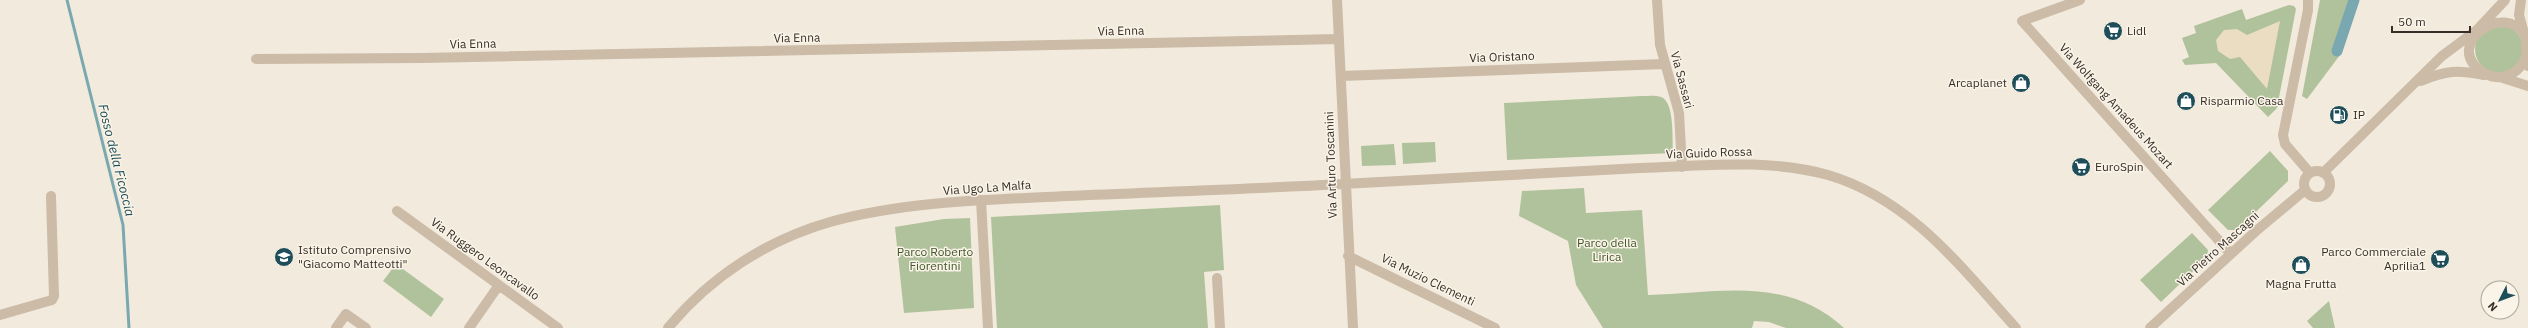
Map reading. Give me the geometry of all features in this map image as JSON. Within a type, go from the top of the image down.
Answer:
[{"type":"street","name":"Via Arturo Toscanini","points":[[1337,0],[1344,184],[1352,328]]},
{"type":"street","name":"Via Sassari","points":[[1657,0],[1660,45],[1678,112],[1682,167]]},
{"type":"street","name":"Via Wolfgang Amadeus Mozart","points":[[2080,0],[2022,21],[2099,104],[2231,254]]},
{"type":"street","points":[[2308,0],[2308,10],[2283,135],[2284,144],[2308,175]]},
{"type":"street","points":[[2487,75],[2478,69],[2472,59],[2471,40],[2477,30],[2505,0]]},
{"type":"street","points":[[2521,0],[2519,15],[2528,45],[2528,66]]},
{"type":"street","points":[[2308,175],[2323,173],[2442,56],[2488,22],[2506,20],[2519,27],[2525,35]]},
{"type":"street","name":"Via Enna","points":[[256,59],[421,58],[1339,40]]},
{"type":"street","points":[[2497,78],[2511,75],[2521,68],[2527,55]]},
{"type":"street","name":"Via Oristano","points":[[1341,76],[1664,64]]},
{"type":"street","points":[[2414,84],[2440,73],[2459,70],[2512,80],[2528,86]]},
{"type":"street","name":"Via Guido Rossa","points":[[1344,184],[1682,167],[1768,164],[1791,166],[1839,178],[1869,191],[1895,206],[1935,239],[2016,328]]},
{"type":"street","points":[[2308,175],[2304,190],[2314,198],[2326,194],[2330,183],[2323,173]]},
{"type":"street","name":"Via Ugo La Malfa","points":[[668,328],[708,288],[747,258],[796,233],[878,210],[981,200],[1344,184]]},
{"type":"street","name":"Via Pietro Mascagni","points":[[2150,328],[2304,190]]},
{"type":"street","points":[[0,315],[52,300],[54,296],[50,196]]},
{"type":"street","points":[[981,200],[988,328]]},
{"type":"street","name":"Via Ruggero Leoncavallo","points":[[397,211],[558,328]]},
{"type":"street","name":"Via Muzio Clementi","points":[[1348,256],[1496,328]]},
{"type":"street","points":[[1217,278],[1220,328]]},
{"type":"street","points":[[469,328],[499,285]]},
{"type":"street","points":[[336,328],[346,314],[366,328]]},
{"type":"green space","points":[[2320,0],[2352,0],[2333,51],[2340,55],[2307,99],[2302,96]]},
{"type":"green space","points":[[2289,5],[2294,6],[2296,9],[2277,108],[2268,117],[2216,63],[2185,65],[2182,60],[2189,57],[2182,38],[2196,33],[2194,26],[2242,9],[2246,20]]},
{"type":"green space","points":[[2499,25],[2508,27],[2516,32],[2521,40],[2523,49],[2521,58],[2516,66],[2508,71],[2499,73],[2490,71],[2482,66],[2477,58],[2475,49],[2477,40],[2482,32],[2490,27]]},
{"type":"green space","points":[[1642,96],[1661,97],[1669,106],[1672,122],[1673,153],[1507,160],[1504,103]]},
{"type":"green space","points":[[1435,142],[1436,162],[1403,164],[1402,143]]},
{"type":"green space","points":[[1394,144],[1396,165],[1362,166],[1361,146]]},
{"type":"green space","points":[[2270,151],[2288,171],[2288,181],[2237,230],[2228,230],[2208,210]]},
{"type":"green space","name":"Parco della Lirica","points":[[1584,188],[1586,213],[1642,210],[1648,295],[1726,291],[1751,291],[1775,294],[1799,300],[1822,311],[1844,328],[1786,328],[1769,322],[1754,321],[1752,328],[1603,328],[1576,285],[1568,241],[1519,216],[1522,191]]},
{"type":"green space","points":[[1220,205],[1224,270],[1204,272],[1208,328],[997,328],[991,217]]},
{"type":"green space","name":"Parco Roberto Fiorentini","points":[[970,218],[974,308],[904,313],[895,227],[944,219]]},
{"type":"green space","points":[[2192,233],[2208,250],[2207,258],[2161,302],[2140,280]]},
{"type":"green space","points":[[396,264],[444,299],[431,317],[383,281]]},
{"type":"green space","points":[[2329,301],[2335,328],[2313,328],[2307,321]]},
{"type":"shaded area","points":[[2280,21],[2267,89],[2240,57],[2230,59],[2218,51],[2216,40],[2224,30],[2237,29],[2247,35]]},
{"type":"waterway","name":"Fosso della Ficoccia","points":[[67,0],[123,225],[129,328]]},
{"type":"waterway","points":[[2337,51],[2354,0]]},
{"type":"place","name":"Lidl","points":[[2113,31]]},
{"type":"place","name":"Arcaplanet","points":[[2021,83]]},
{"type":"place","name":"Risparmio Casa","points":[[2186,101]]},
{"type":"place","name":"IP","points":[[2339,115]]},
{"type":"place","name":"EuroSpin","points":[[2081,167]]},
{"type":"place","name":"Istituto Comprensivo \"Giacomo Matteotti\"","points":[[284,257]]},
{"type":"place","name":"Parco Commerciale Aprilia1","points":[[2440,259]]},
{"type":"place","name":"Magna Frutta","points":[[2301,265]]}]
